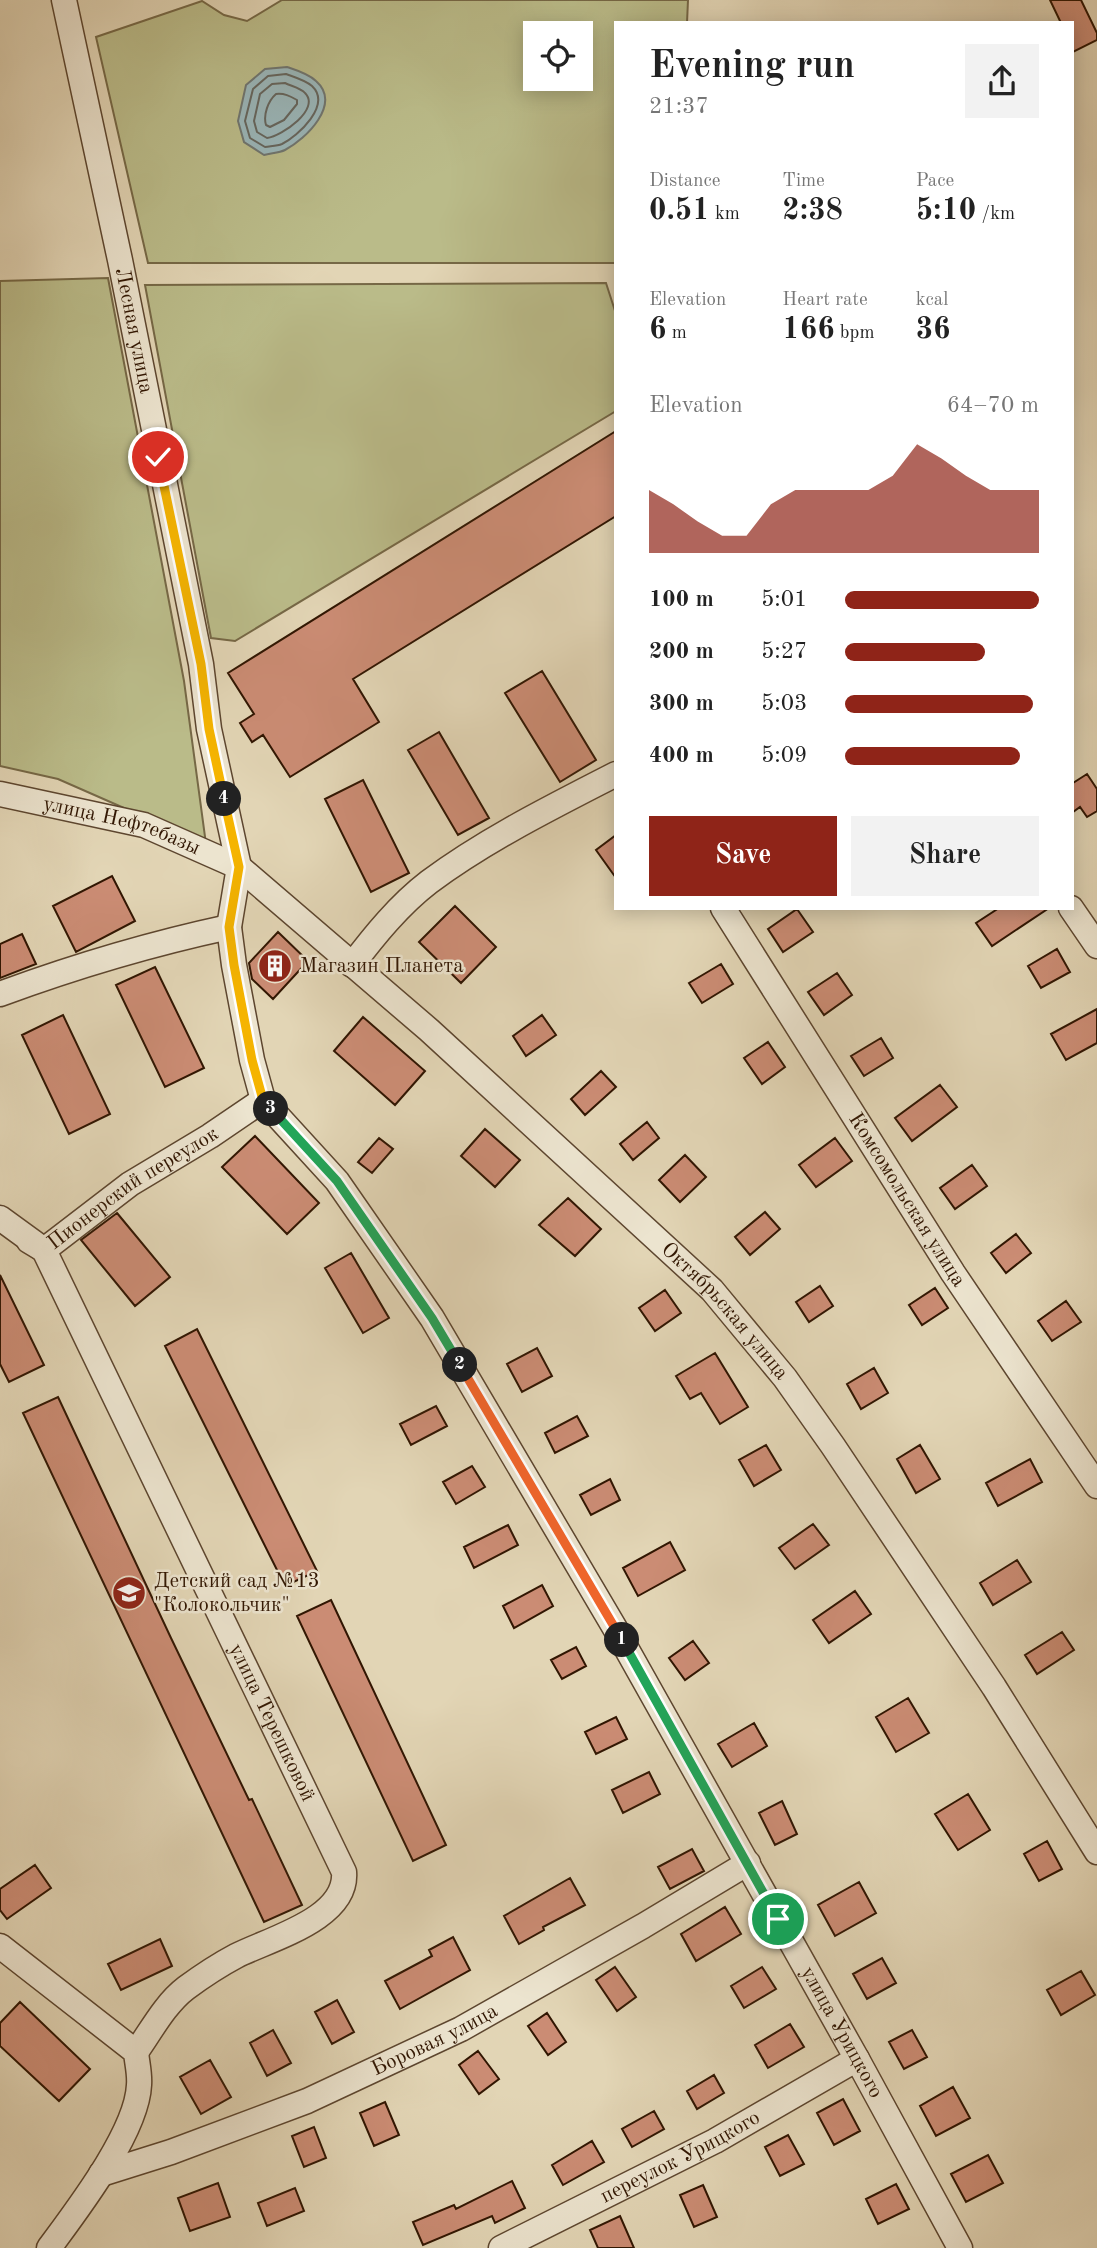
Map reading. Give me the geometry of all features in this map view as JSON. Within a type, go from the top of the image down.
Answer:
[{"type":"street","name":"Лесная улица","points":[[64,0],[120,260],[201,664],[209,729],[239,867]]},
{"type":"street","points":[[352,965],[377,932],[427,884],[506,831],[614,775]]},
{"type":"street","name":"улица Нефтебазы","points":[[0,794],[144,825],[239,867]]},
{"type":"street","name":"улица Урицкого","points":[[239,867],[229,927],[252,1060],[263,1100],[337,1181],[432,1318],[616,1630],[960,2248]]},
{"type":"street","name":"Октябрьская улица","points":[[239,867],[429,1030],[712,1290],[785,1378],[833,1446],[994,1687],[1097,1852]]},
{"type":"street","name":"Комсомольская улица","points":[[724,910],[953,1273],[1097,1486]]},
{"type":"street","points":[[1071,910],[1097,946]]},
{"type":"street","points":[[0,994],[63,971],[152,944],[229,927]]},
{"type":"street","name":"Пионерский переулок","points":[[0,1233],[12,1231],[44,1250],[130,1184],[210,1136],[263,1100]]},
{"type":"street","name":"улица Терешковой","points":[[0,1219],[44,1250],[344,1872],[345,1885],[333,1904],[310,1922],[234,1957],[184,1990],[136,2052]]},
{"type":"street","name":"Боровая улица","points":[[101,2174],[171,2152],[307,2101],[461,2029],[748,1863]]},
{"type":"street","points":[[0,1946],[136,2052],[139,2086],[129,2124],[101,2174],[49,2248]]},
{"type":"street","name":"переулок Урицкого","points":[[501,2248],[715,2141],[857,2059]]},
{"type":"green space","points":[[282,0],[688,0],[687,21],[614,21],[614,263],[148,263],[96,37],[202,1],[224,15],[247,21]]},
{"type":"green space","points":[[108,278],[184,681],[206,844],[58,779],[0,766],[0,281]]},
{"type":"green space","points":[[606,283],[614,308],[614,412],[235,641],[211,638],[145,285]]},
{"type":"water","points":[[287,67],[316,81],[323,90],[323,110],[311,129],[293,145],[283,151],[264,155],[244,142],[238,121],[246,85],[265,69]]},
{"type":"building","points":[[1050,0],[1081,0],[1097,33],[1097,40],[1074,52],[1074,21],[1060,21]]},
{"type":"building","points":[[614,432],[614,517],[353,679],[379,722],[290,777],[263,735],[252,742],[240,723],[254,714],[228,673]]},
{"type":"building","points":[[542,671],[596,760],[560,782],[505,693]]},
{"type":"building","points":[[439,732],[489,818],[458,835],[408,750]]},
{"type":"building","points":[[1087,774],[1097,789],[1097,811],[1087,817],[1080,807],[1074,811],[1074,782]]},
{"type":"building","points":[[363,780],[409,873],[371,892],[325,799]]},
{"type":"building","points":[[614,836],[614,875],[596,850]]},
{"type":"building","points":[[112,876],[135,921],[76,952],[53,906]]},
{"type":"building","points":[[455,906],[496,947],[461,983],[419,942]]},
{"type":"building","points":[[798,910],[813,932],[783,952],[768,929]]},
{"type":"building","points":[[996,910],[1046,910],[992,946],[976,923]]},
{"type":"building","name":"Магазин Планета","points":[[278,932],[308,961],[273,999],[252,979],[249,963]]},
{"type":"building","points":[[22,934],[36,964],[0,978],[0,944]]},
{"type":"building","points":[[1057,949],[1070,972],[1041,988],[1028,966]]},
{"type":"building","points":[[721,964],[733,984],[702,1003],[689,983]]},
{"type":"building","points":[[155,967],[204,1068],[165,1087],[116,985]]},
{"type":"building","points":[[837,973],[852,995],[824,1015],[808,992]]},
{"type":"building","points":[[1097,1009],[1097,1043],[1066,1060],[1051,1034]]},
{"type":"building","points":[[63,1015],[110,1114],[69,1134],[22,1035]]},
{"type":"building","points":[[542,1015],[556,1035],[526,1056],[513,1036]]},
{"type":"building","points":[[363,1017],[425,1071],[395,1105],[334,1051]]},
{"type":"building","points":[[881,1038],[893,1058],[864,1076],[851,1056]]},
{"type":"building","points":[[768,1042],[785,1067],[762,1084],[744,1058]]},
{"type":"building","points":[[601,1071],[616,1087],[585,1115],[571,1099]]},
{"type":"building","points":[[940,1085],[957,1107],[912,1141],[895,1118]]},
{"type":"building","points":[[647,1122],[659,1138],[633,1160],[620,1144]]},
{"type":"building","points":[[485,1129],[520,1160],[495,1187],[461,1156]]},
{"type":"building","points":[[255,1136],[319,1203],[287,1234],[222,1167]]},
{"type":"building","points":[[379,1138],[393,1149],[372,1173],[358,1162]]},
{"type":"building","points":[[835,1138],[852,1161],[816,1187],[799,1165]]},
{"type":"building","points":[[685,1155],[706,1177],[680,1202],[659,1180]]},
{"type":"building","points":[[972,1165],[987,1186],[955,1209],[940,1188]]},
{"type":"building","points":[[568,1198],[601,1229],[575,1256],[539,1225]]},
{"type":"building","points":[[765,1212],[780,1229],[750,1255],[735,1237]]},
{"type":"building","points":[[117,1213],[170,1277],[135,1306],[81,1240]]},
{"type":"building","points":[[1016,1234],[1031,1253],[1006,1273],[991,1253]]},
{"type":"building","points":[[351,1253],[389,1318],[363,1333],[325,1268]]},
{"type":"building","points":[[0,1275],[44,1365],[9,1382],[0,1364]]},
{"type":"building","points":[[820,1286],[833,1306],[809,1322],[796,1302]]},
{"type":"building","points":[[935,1288],[948,1308],[922,1325],[909,1305]]},
{"type":"building","points":[[665,1290],[681,1313],[655,1331],[639,1308]]},
{"type":"building","points":[[1066,1301],[1081,1322],[1052,1341],[1038,1321]]},
{"type":"building","points":[[197,1329],[317,1571],[285,1586],[165,1346]]},
{"type":"building","points":[[537,1348],[552,1376],[522,1392],[507,1364]]},
{"type":"building","points":[[715,1353],[748,1407],[720,1424],[701,1393],[690,1399],[676,1376]]},
{"type":"building","points":[[874,1368],[888,1393],[861,1409],[847,1384]]},
{"type":"building","points":[[58,1397],[171,1638],[302,1905],[264,1922],[23,1413]]},
{"type":"building","points":[[436,1406],[447,1426],[411,1445],[400,1424]]},
{"type":"building","points":[[577,1416],[588,1436],[555,1453],[545,1433]]},
{"type":"building","points":[[766,1445],[781,1470],[754,1486],[739,1460]]},
{"type":"building","points":[[920,1445],[940,1479],[916,1493],[897,1459]]},
{"type":"building","points":[[1030,1459],[1042,1482],[998,1506],[986,1483]]},
{"type":"building","points":[[472,1466],[485,1487],[456,1504],[443,1482]]},
{"type":"building","points":[[610,1479],[620,1500],[591,1515],[580,1495]]},
{"type":"building","points":[[813,1524],[829,1545],[795,1569],[779,1548]]},
{"type":"building","points":[[508,1525],[518,1545],[474,1568],[464,1547]]},
{"type":"building","points":[[670,1542],[685,1570],[638,1596],[623,1568]]},
{"type":"building","points":[[1017,1560],[1031,1582],[993,1605],[980,1583]]},
{"type":"building","points":[[542,1585],[553,1606],[514,1628],[503,1606]]},
{"type":"building","points":[[855,1591],[871,1614],[829,1643],[813,1620]]},
{"type":"building","points":[[331,1600],[446,1845],[413,1861],[297,1616]]},
{"type":"building","points":[[1062,1632],[1074,1650],[1037,1674],[1025,1655]]},
{"type":"building","points":[[693,1641],[709,1663],[685,1680],[669,1658]]},
{"type":"building","points":[[576,1647],[586,1666],[562,1679],[551,1660]]},
{"type":"building","points":[[908,1698],[929,1733],[896,1752],[876,1717]]},
{"type":"building","points":[[616,1717],[627,1739],[596,1754],[585,1732]]},
{"type":"building","points":[[754,1723],[767,1746],[732,1767],[718,1744]]},
{"type":"building","points":[[649,1772],[660,1794],[623,1813],[612,1790]]},
{"type":"building","points":[[968,1794],[990,1830],[958,1850],[935,1814]]},
{"type":"building","points":[[782,1801],[797,1834],[775,1845],[759,1813]]},
{"type":"building","points":[[1047,1841],[1062,1869],[1039,1881],[1024,1854]]},
{"type":"building","points":[[692,1849],[704,1871],[670,1889],[658,1867]]},
{"type":"building","points":[[35,1865],[51,1888],[7,1919],[0,1910],[0,1889]]},
{"type":"building","points":[[570,1878],[585,1905],[543,1927],[544,1930],[519,1944],[504,1916]]},
{"type":"building","points":[[859,1882],[876,1913],[835,1936],[818,1905]]},
{"type":"building","points":[[725,1907],[741,1934],[696,1961],[681,1934]]},
{"type":"building","points":[[453,1937],[470,1970],[400,2009],[385,1981],[432,1956],[429,1950]]},
{"type":"building","points":[[160,1939],[172,1966],[121,1990],[108,1964]]},
{"type":"building","points":[[882,1958],[896,1983],[867,1999],[853,1974]]},
{"type":"building","points":[[615,1967],[636,1997],[617,2011],[596,1980]]},
{"type":"building","points":[[762,1967],[776,1989],[744,2008],[731,1986]]},
{"type":"building","points":[[1081,1971],[1095,1995],[1061,2015],[1047,1990]]},
{"type":"building","points":[[337,2000],[354,2032],[332,2044],[315,2012]]},
{"type":"building","points":[[20,2002],[90,2069],[59,2101],[0,2046],[0,2023]]},
{"type":"building","points":[[547,2013],[566,2042],[548,2055],[528,2026]]},
{"type":"building","points":[[790,2024],[804,2047],[768,2068],[755,2045]]},
{"type":"building","points":[[273,2030],[291,2063],[267,2076],[250,2043]]},
{"type":"building","points":[[912,2030],[927,2057],[904,2069],[889,2042]]},
{"type":"building","points":[[478,2051],[499,2079],[479,2094],[459,2065]]},
{"type":"building","points":[[210,2060],[231,2097],[201,2114],[180,2077]]},
{"type":"building","points":[[714,2075],[724,2093],[697,2109],[687,2091]]},
{"type":"building","points":[[953,2087],[970,2118],[936,2136],[920,2106]]},
{"type":"building","points":[[843,2099],[860,2131],[834,2145],[817,2113]]},
{"type":"building","points":[[385,2102],[399,2135],[374,2146],[360,2113]]},
{"type":"building","points":[[654,2111],[664,2129],[632,2147],[622,2129]]},
{"type":"building","points":[[314,2127],[326,2158],[304,2167],[292,2136]]},
{"type":"building","points":[[788,2135],[804,2164],[780,2176],[765,2147]]},
{"type":"building","points":[[592,2141],[604,2162],[563,2185],[552,2165]]},
{"type":"building","points":[[988,2155],[1003,2183],[966,2202],[951,2174]]},
{"type":"building","points":[[512,2181],[525,2208],[495,2223],[492,2216],[423,2245],[413,2222],[454,2205],[456,2209]]},
{"type":"building","points":[[218,2183],[230,2217],[190,2231],[178,2198]]},
{"type":"building","points":[[896,2184],[909,2209],[878,2224],[866,2199]]},
{"type":"building","points":[[703,2185],[717,2217],[694,2227],[680,2195]]},
{"type":"building","points":[[295,2188],[304,2211],[267,2226],[258,2203]]},
{"type":"building","points":[[620,2216],[634,2248],[598,2248],[590,2230]]},
{"type":"place","name":"Магазин Планета","points":[[275,966]]},
{"type":"place","name":"Детский сад №13 \"Колокольчик\"","points":[[129,1593]]},
{"type":"route","points":[[158,457],[201,664],[209,729],[239,867],[229,927],[252,1060],[263,1100],[337,1181],[432,1318],[616,1630],[778,1919]]}]
